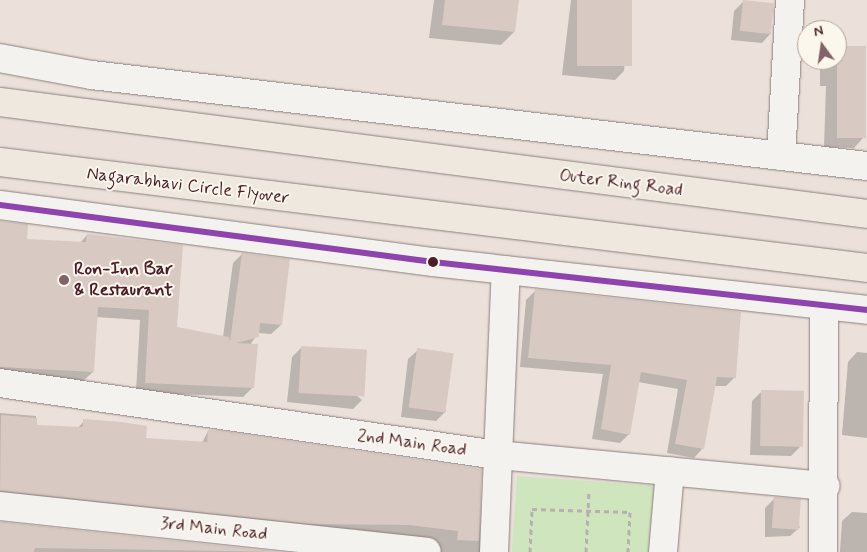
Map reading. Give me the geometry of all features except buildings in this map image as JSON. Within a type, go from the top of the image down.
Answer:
[{"type":"highway","name":"Outer Ring Road","points":[[0,102],[374,152],[867,214]]},
{"type":"highway","name":"Nagarabhavi Circle Flyover","points":[[0,162],[867,268]]},
{"type":"street","points":[[781,156],[790,0]]},
{"type":"street","points":[[0,58],[92,75],[867,166]]},
{"type":"street","points":[[0,206],[506,270],[867,310]]},
{"type":"street","points":[[494,552],[506,270]]},
{"type":"street","points":[[823,552],[826,486],[824,305]]},
{"type":"street","name":"2nd Main Road","points":[[0,383],[497,455],[826,486]]},
{"type":"street","points":[[664,552],[670,471]]},
{"type":"street","name":"3rd Main Road","points":[[0,506],[427,552]]},
{"type":"path","points":[[586,552],[590,480]]},
{"type":"path","points":[[530,552],[532,509],[630,512],[628,552]]},
{"type":"green space","points":[[517,476],[679,487],[674,552],[512,552]]},
{"type":"transit line","points":[[0,205],[433,262],[867,310]]},
{"type":"place","name":"Ron-Inn Bar & Restaurant","points":[[64,280]]}]
